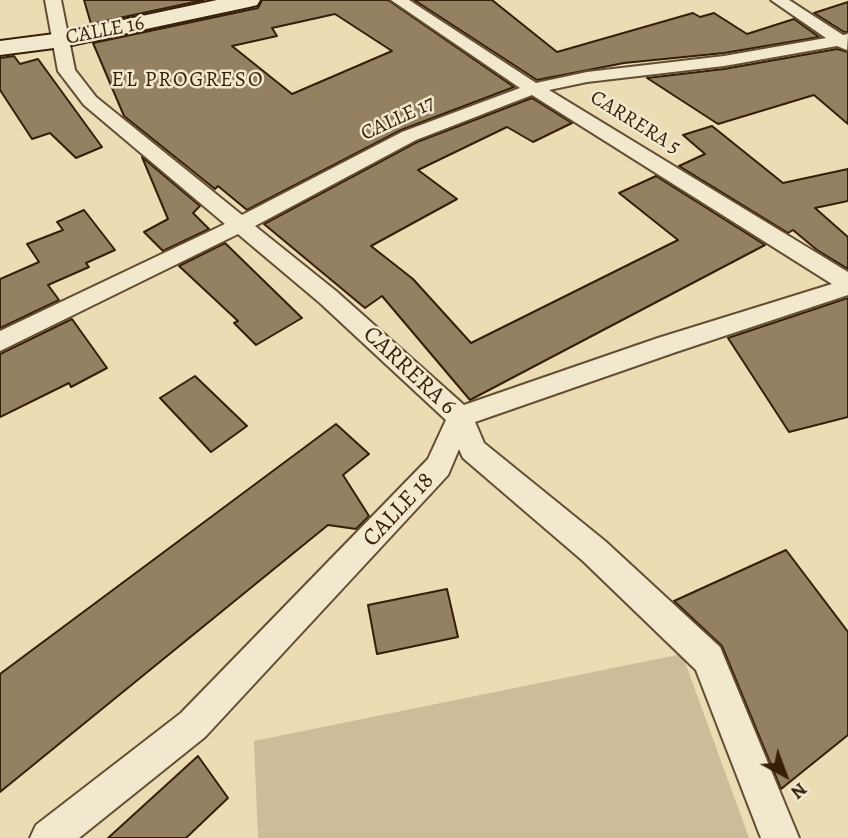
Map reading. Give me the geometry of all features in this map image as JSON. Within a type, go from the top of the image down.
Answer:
[{"type":"street","name":"CARRERA 6","points":[[53,0],[67,71],[90,101],[238,226],[328,297],[460,417],[473,450],[594,551],[708,659],[780,838]]},
{"type":"street","name":"CALLE 16","points":[[0,48],[62,40],[249,0]]},
{"type":"street","name":"CARRERA 5","points":[[399,0],[848,285]]},
{"type":"street","points":[[779,0],[846,42]]},
{"type":"street","name":"CALLE 17","points":[[0,342],[238,226],[409,136],[536,88],[587,77],[715,62],[846,42]]},
{"type":"street","points":[[460,417],[848,285]]},
{"type":"street","name":"CALLE 18","points":[[49,838],[193,725],[379,533],[438,467],[460,417]]},
{"type":"shaded area","points":[[682,654],[749,838],[258,838],[254,741]]},
{"type":"building","points":[[84,0],[204,0],[91,24]]},
{"type":"building","points":[[262,0],[388,0],[514,87],[401,130],[247,210],[218,186],[215,189],[124,116],[93,43],[258,8]],"holes":[[[335,14],[392,51],[292,94],[232,46],[277,36],[272,28]]]},
{"type":"building","points":[[414,0],[492,0],[557,52],[693,13],[700,17],[714,13],[747,34],[794,19],[819,37],[724,53],[624,63],[537,80]]},
{"type":"building","points":[[848,2],[848,32],[814,13]]},
{"type":"building","points":[[837,49],[848,52],[848,124],[814,95],[718,124],[647,78],[724,69]]},
{"type":"building","points":[[14,56],[20,64],[38,59],[102,147],[76,158],[50,133],[32,139],[0,90],[0,58]]},
{"type":"building","points":[[532,98],[572,123],[533,142],[507,127],[418,170],[457,199],[371,246],[413,279],[471,343],[678,240],[619,193],[656,176],[765,245],[470,400],[382,296],[365,308],[264,224],[417,142]]},
{"type":"building","points":[[712,126],[783,183],[848,169],[848,201],[815,208],[848,237],[848,269],[817,250],[793,230],[788,233],[679,166],[705,154],[683,135]]},
{"type":"building","points":[[142,157],[200,206],[193,213],[209,229],[163,251],[144,232],[168,219]]},
{"type":"building","points":[[84,210],[115,250],[86,263],[89,267],[48,285],[59,300],[0,328],[0,279],[39,262],[27,244],[63,230],[57,222]]},
{"type":"building","points":[[225,243],[302,318],[256,345],[234,323],[238,321],[179,266]]},
{"type":"building","points":[[848,298],[848,417],[789,432],[728,338]]},
{"type":"building","points":[[72,319],[107,368],[71,387],[69,383],[0,417],[0,354]]},
{"type":"building","points":[[195,376],[247,426],[211,452],[160,398]]},
{"type":"building","points":[[336,424],[369,454],[343,475],[369,516],[356,529],[328,525],[0,792],[0,674]]},
{"type":"building","points":[[786,550],[848,632],[848,735],[781,789],[722,646],[674,601]]},
{"type":"building","points":[[447,589],[458,637],[377,654],[368,605]]},
{"type":"building","points":[[198,756],[228,798],[186,838],[108,838]]},
{"type":"district","name":"EL PROGRESO","points":[[188,81]]}]
